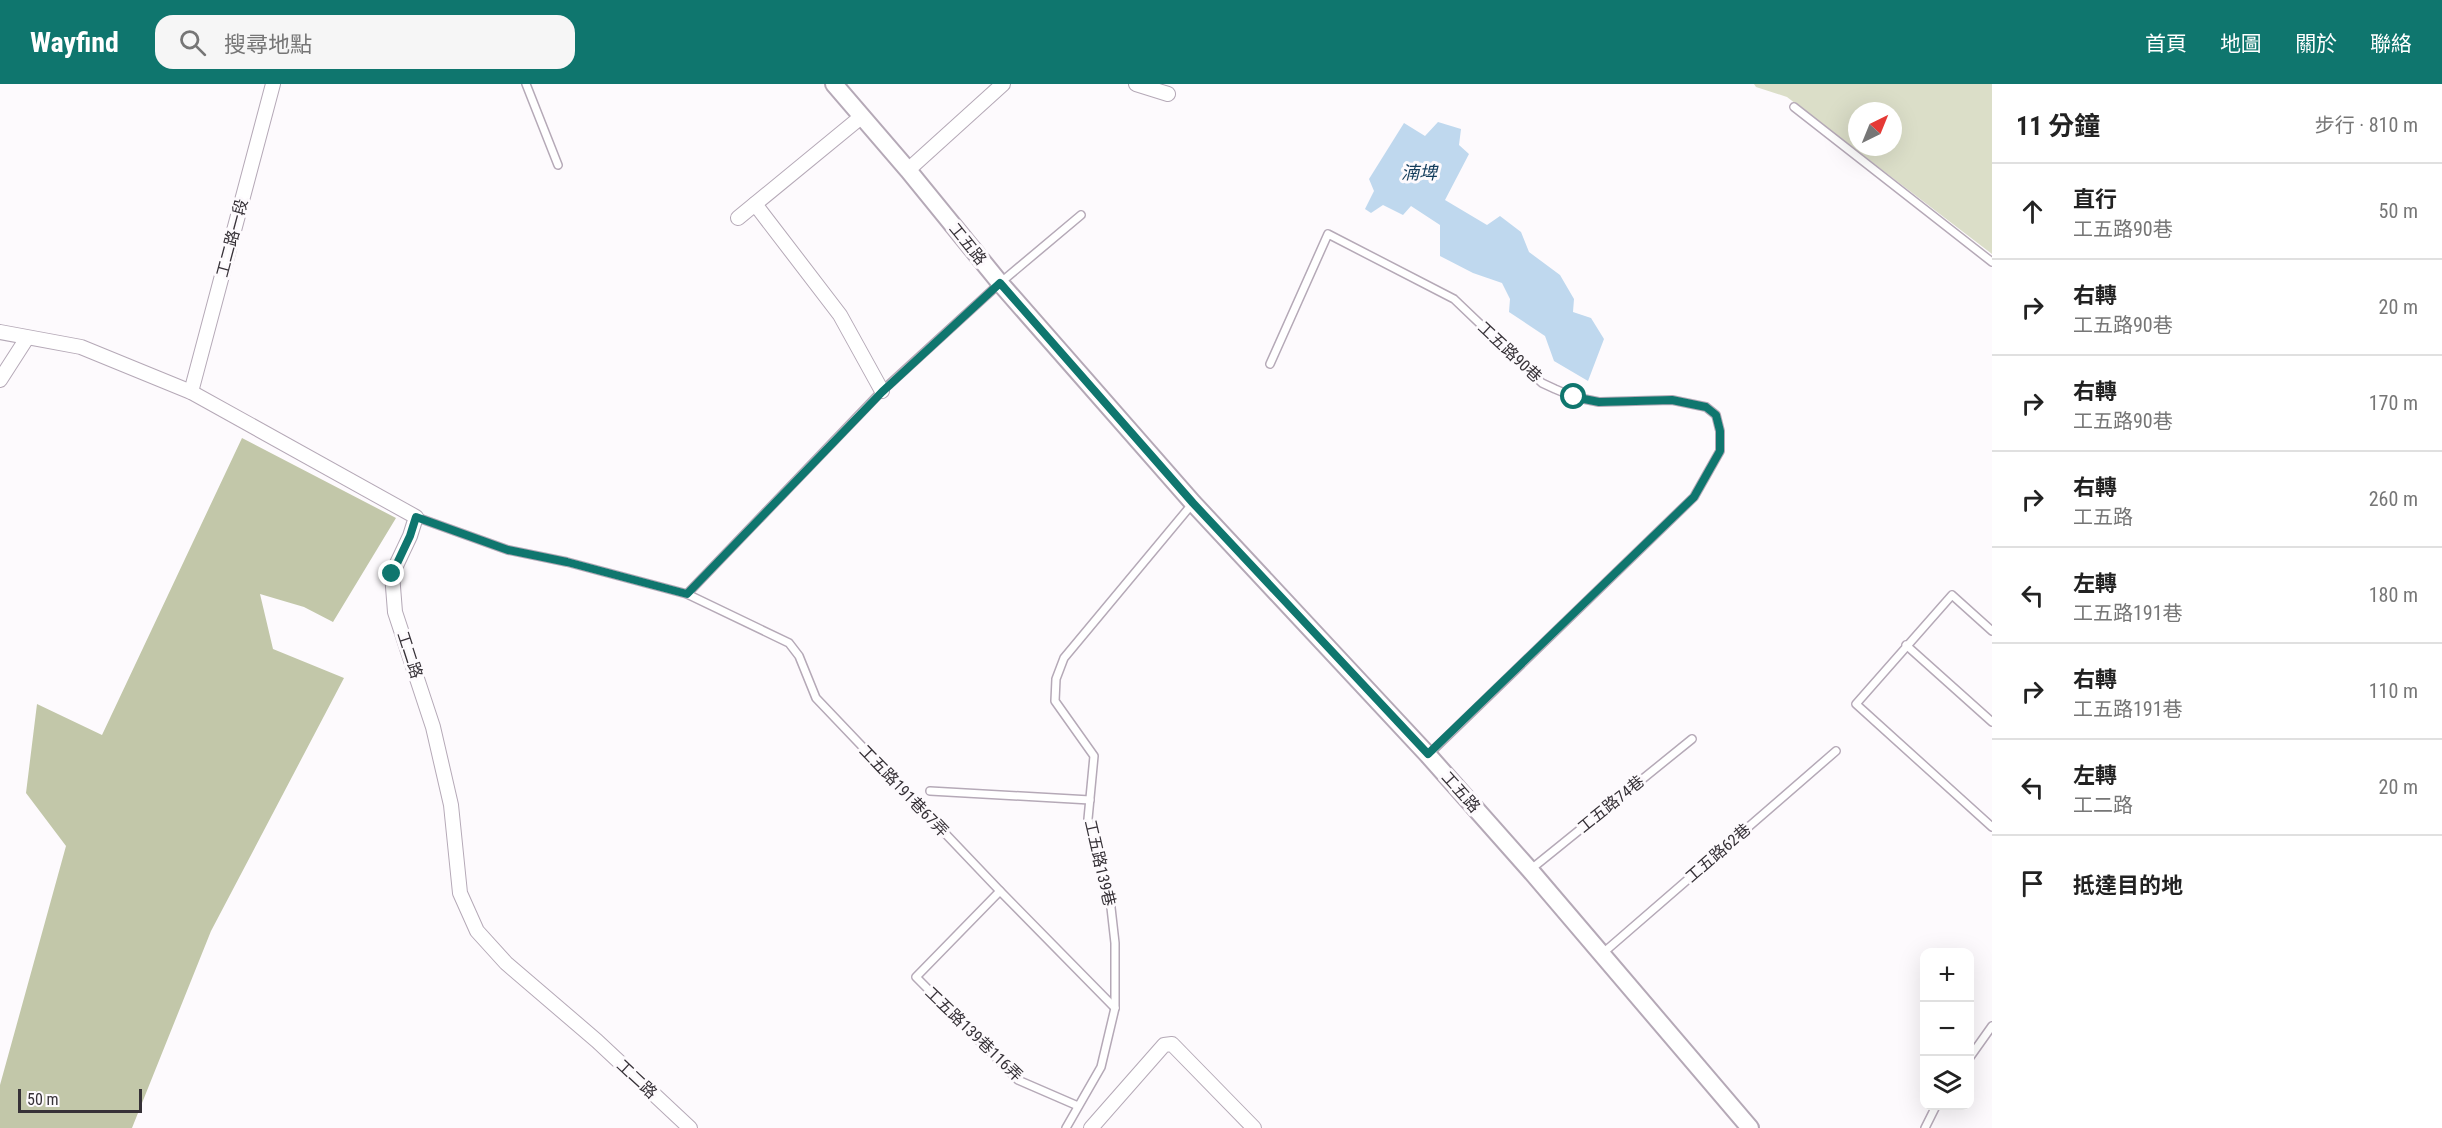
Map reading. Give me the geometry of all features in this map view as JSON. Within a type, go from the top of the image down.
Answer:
[{"type":"street","name":"工二路一段","points":[[191,392],[273,84]]},
{"type":"street","name":"工五路","points":[[834,84],[1000,283],[1193,503],[1428,754],[1750,1128]]},
{"type":"street","points":[[908,170],[1003,84]]},
{"type":"street","points":[[1136,84],[1168,94]]},
{"type":"street","points":[[738,218],[861,117]]},
{"type":"street","points":[[755,204],[840,315],[882,392]]},
{"type":"street","points":[[0,332],[81,347],[191,392],[416,517]]},
{"type":"street","points":[[0,380],[27,338]]},
{"type":"street","name":"工二路","points":[[416,517],[410,536],[392,574],[395,612],[433,727],[451,805],[460,893],[477,931],[506,963],[597,1041],[690,1128]]},
{"type":"street","points":[[1091,1128],[1164,1045],[1172,1044],[1254,1128]]},
{"type":"lane","points":[[526,84],[558,165]]},
{"type":"lane","points":[[1794,107],[1992,262]]},
{"type":"lane","points":[[687,594],[882,392],[1000,283],[1081,215]]},
{"type":"lane","name":"工五路90巷","points":[[1270,364],[1328,234],[1454,299],[1542,383],[1574,397],[1599,402],[1672,400],[1706,407],[1716,415],[1720,431],[1720,451],[1694,497],[1428,754]]},
{"type":"lane","name":"工五路139巷","points":[[1066,1128],[1101,1066],[1115,1008],[1115,943],[1109,890],[1088,819],[1094,756],[1055,701],[1056,679],[1064,658],[1193,503]]},
{"type":"lane","name":"工五路191巷67弄","points":[[416,517],[508,550],[567,562],[687,594],[789,643],[799,656],[816,698],[1115,1008]]},
{"type":"lane","points":[[1992,631],[1952,595],[1856,704],[1992,827]]},
{"type":"lane","points":[[1906,645],[1992,722]]},
{"type":"lane","name":"工五路74巷","points":[[1530,870],[1692,739]]},
{"type":"lane","name":"工五路62巷","points":[[1601,955],[1836,751]]},
{"type":"lane","points":[[930,791],[1090,800]]},
{"type":"lane","name":"工五路139巷116弄","points":[[1000,891],[916,977],[1018,1080],[1078,1106]]},
{"type":"lane","points":[[1971,1056],[1992,1026]]},
{"type":"lane","points":[[1925,1128],[1934,1110]]},
{"type":"green space","points":[[1754,84],[1992,84],[1992,254],[1864,156],[1902,156],[1902,102],[1848,102],[1848,144],[1787,97],[1756,87]]},
{"type":"green space","points":[[242,438],[396,518],[333,622],[304,607],[260,594],[273,649],[344,678],[211,931],[132,1128],[0,1128],[0,1085],[66,846],[26,793],[37,704],[102,735]]},
{"type":"water","name":"湳埤","points":[[1438,122],[1461,129],[1459,145],[1469,154],[1445,200],[1487,225],[1500,216],[1521,232],[1529,252],[1560,275],[1574,299],[1573,312],[1591,318],[1604,339],[1588,381],[1554,361],[1545,336],[1509,312],[1510,299],[1502,283],[1473,273],[1440,256],[1440,225],[1411,206],[1403,215],[1383,205],[1371,213],[1365,209],[1374,191],[1369,179],[1404,123],[1425,136]]},
{"type":"route","points":[[392,574],[410,536],[416,517],[508,550],[567,562],[687,594],[882,392],[1000,283],[1193,503],[1428,754],[1694,497],[1720,451],[1720,431],[1716,415],[1706,407],[1672,400],[1599,402],[1574,397]]}]
